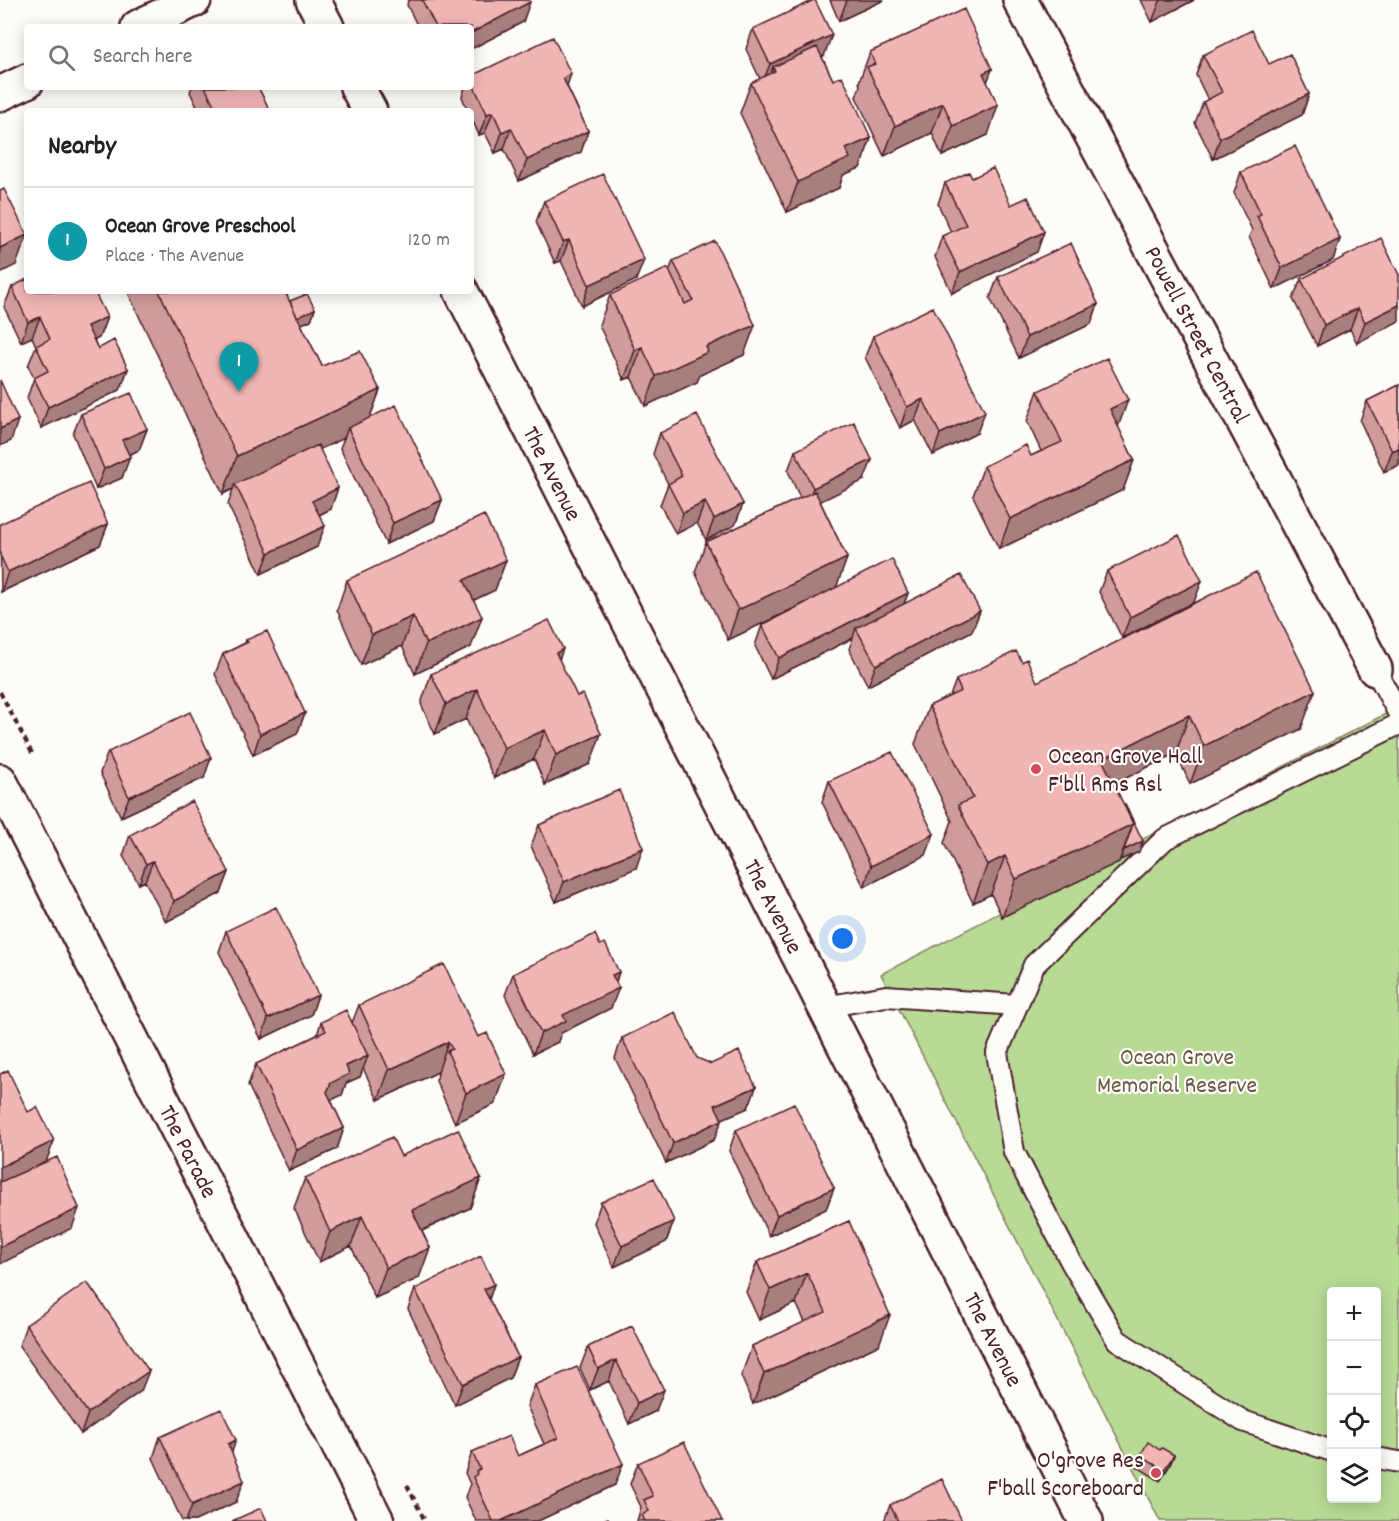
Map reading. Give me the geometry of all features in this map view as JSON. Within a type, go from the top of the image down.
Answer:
[{"type":"street","points":[[144,24],[194,0]]},
{"type":"street","points":[[313,0],[325,24]]},
{"type":"street","name":"Powell Street Central","points":[[1020,0],[1376,669]]},
{"type":"street","points":[[0,94],[24,82]]},
{"type":"street","points":[[358,90],[368,108]]},
{"type":"street","name":"The Avenue","points":[[463,294],[1086,1521]]},
{"type":"street","name":"The Parade","points":[[0,781],[377,1521]]},
{"type":"lane","points":[[1376,669],[1399,714]]},
{"type":"lane","points":[[1327,1449],[1243,1420],[1117,1340],[1071,1262],[1014,1152],[997,1053],[1034,965],[1165,839],[1399,724]]},
{"type":"lane","points":[[825,1007],[886,996],[1017,1005]]},
{"type":"lane","points":[[1381,1459],[1399,1462]]},
{"type":"green space","name":"Ocean Grove Memorial Reserve","points":[[1399,707],[1399,1521],[1160,1521],[881,974]]},
{"type":"building","points":[[422,0],[529,0],[530,2],[474,31],[474,24],[434,24]]},
{"type":"building","points":[[815,0],[832,35],[770,64],[753,29]]},
{"type":"building","points":[[964,9],[992,69],[983,73],[998,105],[953,126],[943,103],[895,126],[867,67],[875,64],[870,52]]},
{"type":"building","points":[[1252,30],[1269,64],[1290,54],[1309,94],[1220,138],[1203,102],[1222,92],[1203,55]]},
{"type":"building","points":[[553,37],[571,74],[563,78],[588,131],[527,160],[511,128],[502,132],[493,112],[487,114],[474,86],[474,75]]},
{"type":"building","points":[[817,47],[833,80],[842,76],[871,138],[846,149],[850,158],[798,182],[751,83],[775,71],[773,67]]},
{"type":"building","points":[[206,90],[260,90],[268,108],[216,108]]},
{"type":"building","points":[[1295,146],[1340,239],[1282,268],[1257,216],[1261,214],[1241,172]]},
{"type":"building","points":[[993,168],[1011,205],[1028,197],[1044,232],[960,272],[942,236],[966,225],[945,183],[969,172],[972,178]]},
{"type":"building","points":[[603,174],[644,260],[589,285],[569,240],[563,242],[544,201]]},
{"type":"building","points":[[4,189],[24,229],[24,236],[0,248],[0,191]]},
{"type":"building","points":[[1381,238],[1399,275],[1399,305],[1365,322],[1358,308],[1324,325],[1301,279]]},
{"type":"building","points":[[715,241],[755,325],[706,347],[708,352],[656,376],[642,347],[635,350],[610,295],[668,268],[685,304],[693,300],[673,261]]},
{"type":"building","points":[[1071,243],[1098,304],[1027,337],[998,277]]},
{"type":"building","points":[[24,281],[24,294],[96,294],[107,317],[87,326],[98,349],[114,340],[128,369],[48,407],[34,378],[48,371],[36,346],[50,339],[40,317],[28,322],[12,287]]},
{"type":"building","points":[[160,294],[286,294],[322,366],[360,351],[380,390],[237,456]]},
{"type":"building","points":[[307,294],[315,309],[297,317],[290,301]]},
{"type":"building","points":[[933,307],[985,412],[940,434],[923,399],[907,407],[873,336]]},
{"type":"building","points":[[1107,358],[1128,400],[1110,409],[1134,460],[1010,519],[984,466],[1026,445],[1031,456],[1062,442],[1038,391]]},
{"type":"building","points":[[0,380],[18,420],[0,429]]},
{"type":"building","points":[[1399,385],[1399,448],[1392,451],[1367,401]]},
{"type":"building","points":[[131,393],[147,429],[122,440],[130,457],[104,469],[81,414]]},
{"type":"building","points":[[396,405],[442,500],[393,523],[348,428]]},
{"type":"building","points":[[697,415],[743,504],[714,519],[705,502],[683,513],[668,484],[682,476],[660,433]]},
{"type":"building","points":[[854,422],[872,460],[813,488],[795,451]]},
{"type":"building","points":[[318,445],[338,488],[312,501],[325,526],[269,553],[235,484]]},
{"type":"building","points":[[89,483],[108,524],[8,572],[0,555],[0,524]]},
{"type":"building","points":[[815,491],[847,558],[738,610],[706,542]]},
{"type":"building","points":[[484,515],[506,560],[464,580],[482,617],[426,644],[413,616],[372,635],[347,580]]},
{"type":"building","points":[[1179,535],[1202,581],[1130,617],[1107,571]]},
{"type":"building","points":[[892,559],[908,593],[779,658],[762,625]]},
{"type":"building","name":"Ocean Grove Hall F'bll Rms Rsl","points":[[1256,572],[1315,691],[1204,746],[1189,715],[1102,759],[1133,824],[1016,879],[1005,856],[987,865],[958,805],[973,798],[929,706],[961,691],[956,680],[1016,651],[1022,662],[1027,659],[1037,682]]},
{"type":"building","points":[[961,575],[980,611],[876,665],[856,628]]},
{"type":"building","points":[[549,620],[563,649],[556,653],[577,696],[583,694],[601,734],[556,755],[545,730],[504,748],[477,689],[446,704],[431,674]]},
{"type":"building","points":[[267,631],[305,713],[260,734],[223,654]]},
{"type":"building","points":[[190,712],[211,758],[129,797],[108,752]]},
{"type":"building","points":[[892,752],[934,834],[871,866],[829,781]]},
{"type":"building","points":[[619,790],[643,848],[564,882],[539,825]]},
{"type":"building","points":[[192,801],[229,872],[174,901],[153,861],[146,864],[130,835]]},
{"type":"building","points":[[1125,804],[1143,841],[1124,850],[1133,824]]},
{"type":"building","points":[[276,907],[318,995],[268,1019],[226,931]]},
{"type":"building","points":[[595,934],[600,945],[605,943],[619,972],[612,975],[619,988],[563,1015],[566,1021],[541,1033],[513,974]]},
{"type":"building","points":[[444,964],[478,1037],[487,1033],[506,1074],[466,1093],[447,1051],[452,1049],[448,1042],[389,1070],[359,1005]]},
{"type":"building","points":[[346,1010],[368,1056],[346,1066],[349,1074],[331,1083],[327,1092],[344,1128],[297,1150],[256,1064],[326,1031],[321,1022]]},
{"type":"building","points":[[675,1012],[697,1058],[711,1064],[739,1051],[756,1087],[715,1105],[722,1120],[673,1143],[622,1038]]},
{"type":"building","points":[[8,1070],[28,1112],[37,1107],[54,1141],[0,1167],[0,1074]]},
{"type":"building","points":[[794,1103],[834,1188],[777,1215],[736,1130]]},
{"type":"building","points":[[458,1129],[481,1178],[412,1210],[430,1248],[386,1268],[362,1216],[330,1232],[305,1178],[392,1137],[401,1156]]},
{"type":"building","points":[[57,1157],[79,1208],[0,1247],[0,1182]]},
{"type":"building","points":[[654,1178],[674,1221],[622,1246],[601,1202]]},
{"type":"building","points":[[849,1221],[890,1315],[764,1374],[752,1346],[826,1312],[807,1273],[770,1290],[757,1262]]},
{"type":"building","points":[[481,1256],[494,1284],[484,1289],[518,1357],[463,1384],[415,1289]]},
{"type":"building","points":[[87,1282],[149,1371],[88,1413],[26,1325]]},
{"type":"building","points":[[632,1326],[664,1390],[637,1403],[616,1360],[598,1369],[588,1347]]},
{"type":"building","points":[[577,1367],[623,1464],[501,1521],[493,1521],[473,1477],[480,1469],[472,1452],[509,1436],[518,1456],[558,1438],[535,1385]]},
{"type":"building","points":[[221,1409],[236,1440],[228,1444],[244,1481],[192,1505],[160,1437]]},
{"type":"building","points":[[684,1442],[722,1521],[645,1521],[642,1515],[649,1511],[644,1500],[653,1496],[638,1463]]},
{"type":"building","points":[[1148,1442],[1174,1455],[1164,1470],[1140,1456]]},
{"type":"building","points":[[942,1479],[962,1521],[898,1521],[890,1505]]},
{"type":"building","points":[[261,1508],[267,1521],[232,1521]]},
{"type":"place","name":"Ocean Grove Preschool","points":[[239,392]]},
{"type":"place","name":"Ocean Grove Hall F'bll Rms Rsl","points":[[1036,769]]},
{"type":"place","name":"O'grove Res F'ball Scoreboard","points":[[1156,1473]]}]
